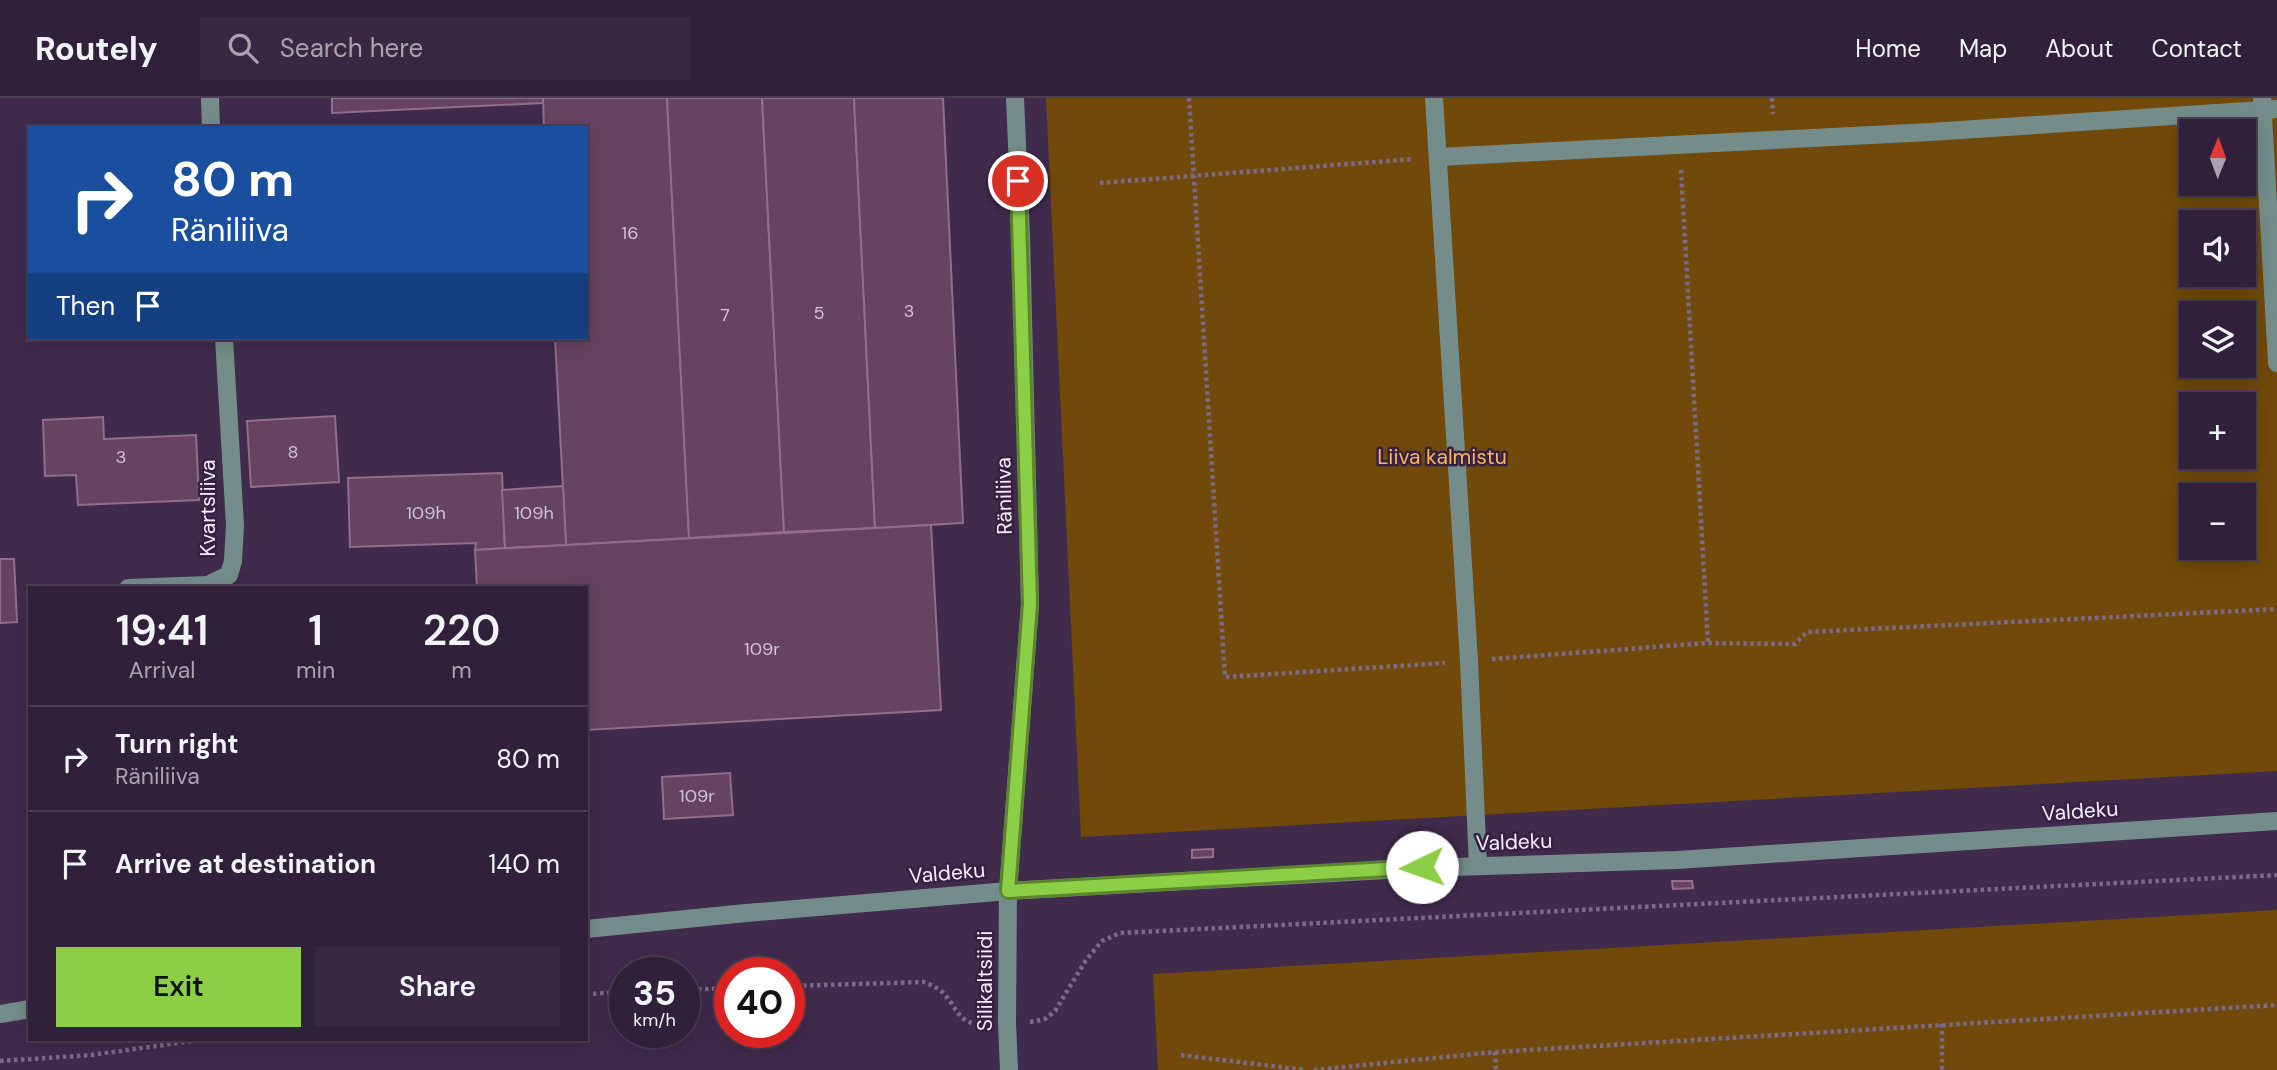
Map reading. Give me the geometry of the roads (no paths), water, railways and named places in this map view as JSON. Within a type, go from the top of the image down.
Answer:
[{"type":"street","points":[[209,98],[211,126]]},
{"type":"street","name":"Räniliiva","points":[[1008,891],[1030,604],[1021,236],[1014,98]]},
{"type":"street","points":[[1434,98],[1469,661],[1478,866]]},
{"type":"street","points":[[1438,157],[1930,132],[2267,105],[2277,363]]},
{"type":"street","name":"Kvartsliiva","points":[[181,586],[208,585],[229,575],[233,561],[235,525],[224,340]]},
{"type":"street","name":"Valdeku","points":[[588,929],[1008,891],[1209,878],[1677,860],[2277,821]]},
{"type":"street","name":"Silikaltsiidi","points":[[1008,891],[1009,1070]]},
{"type":"street","points":[[0,1014],[28,1009]]},
{"type":"park label","name":"Liiva kalmistu","points":[[1442,457]]}]
